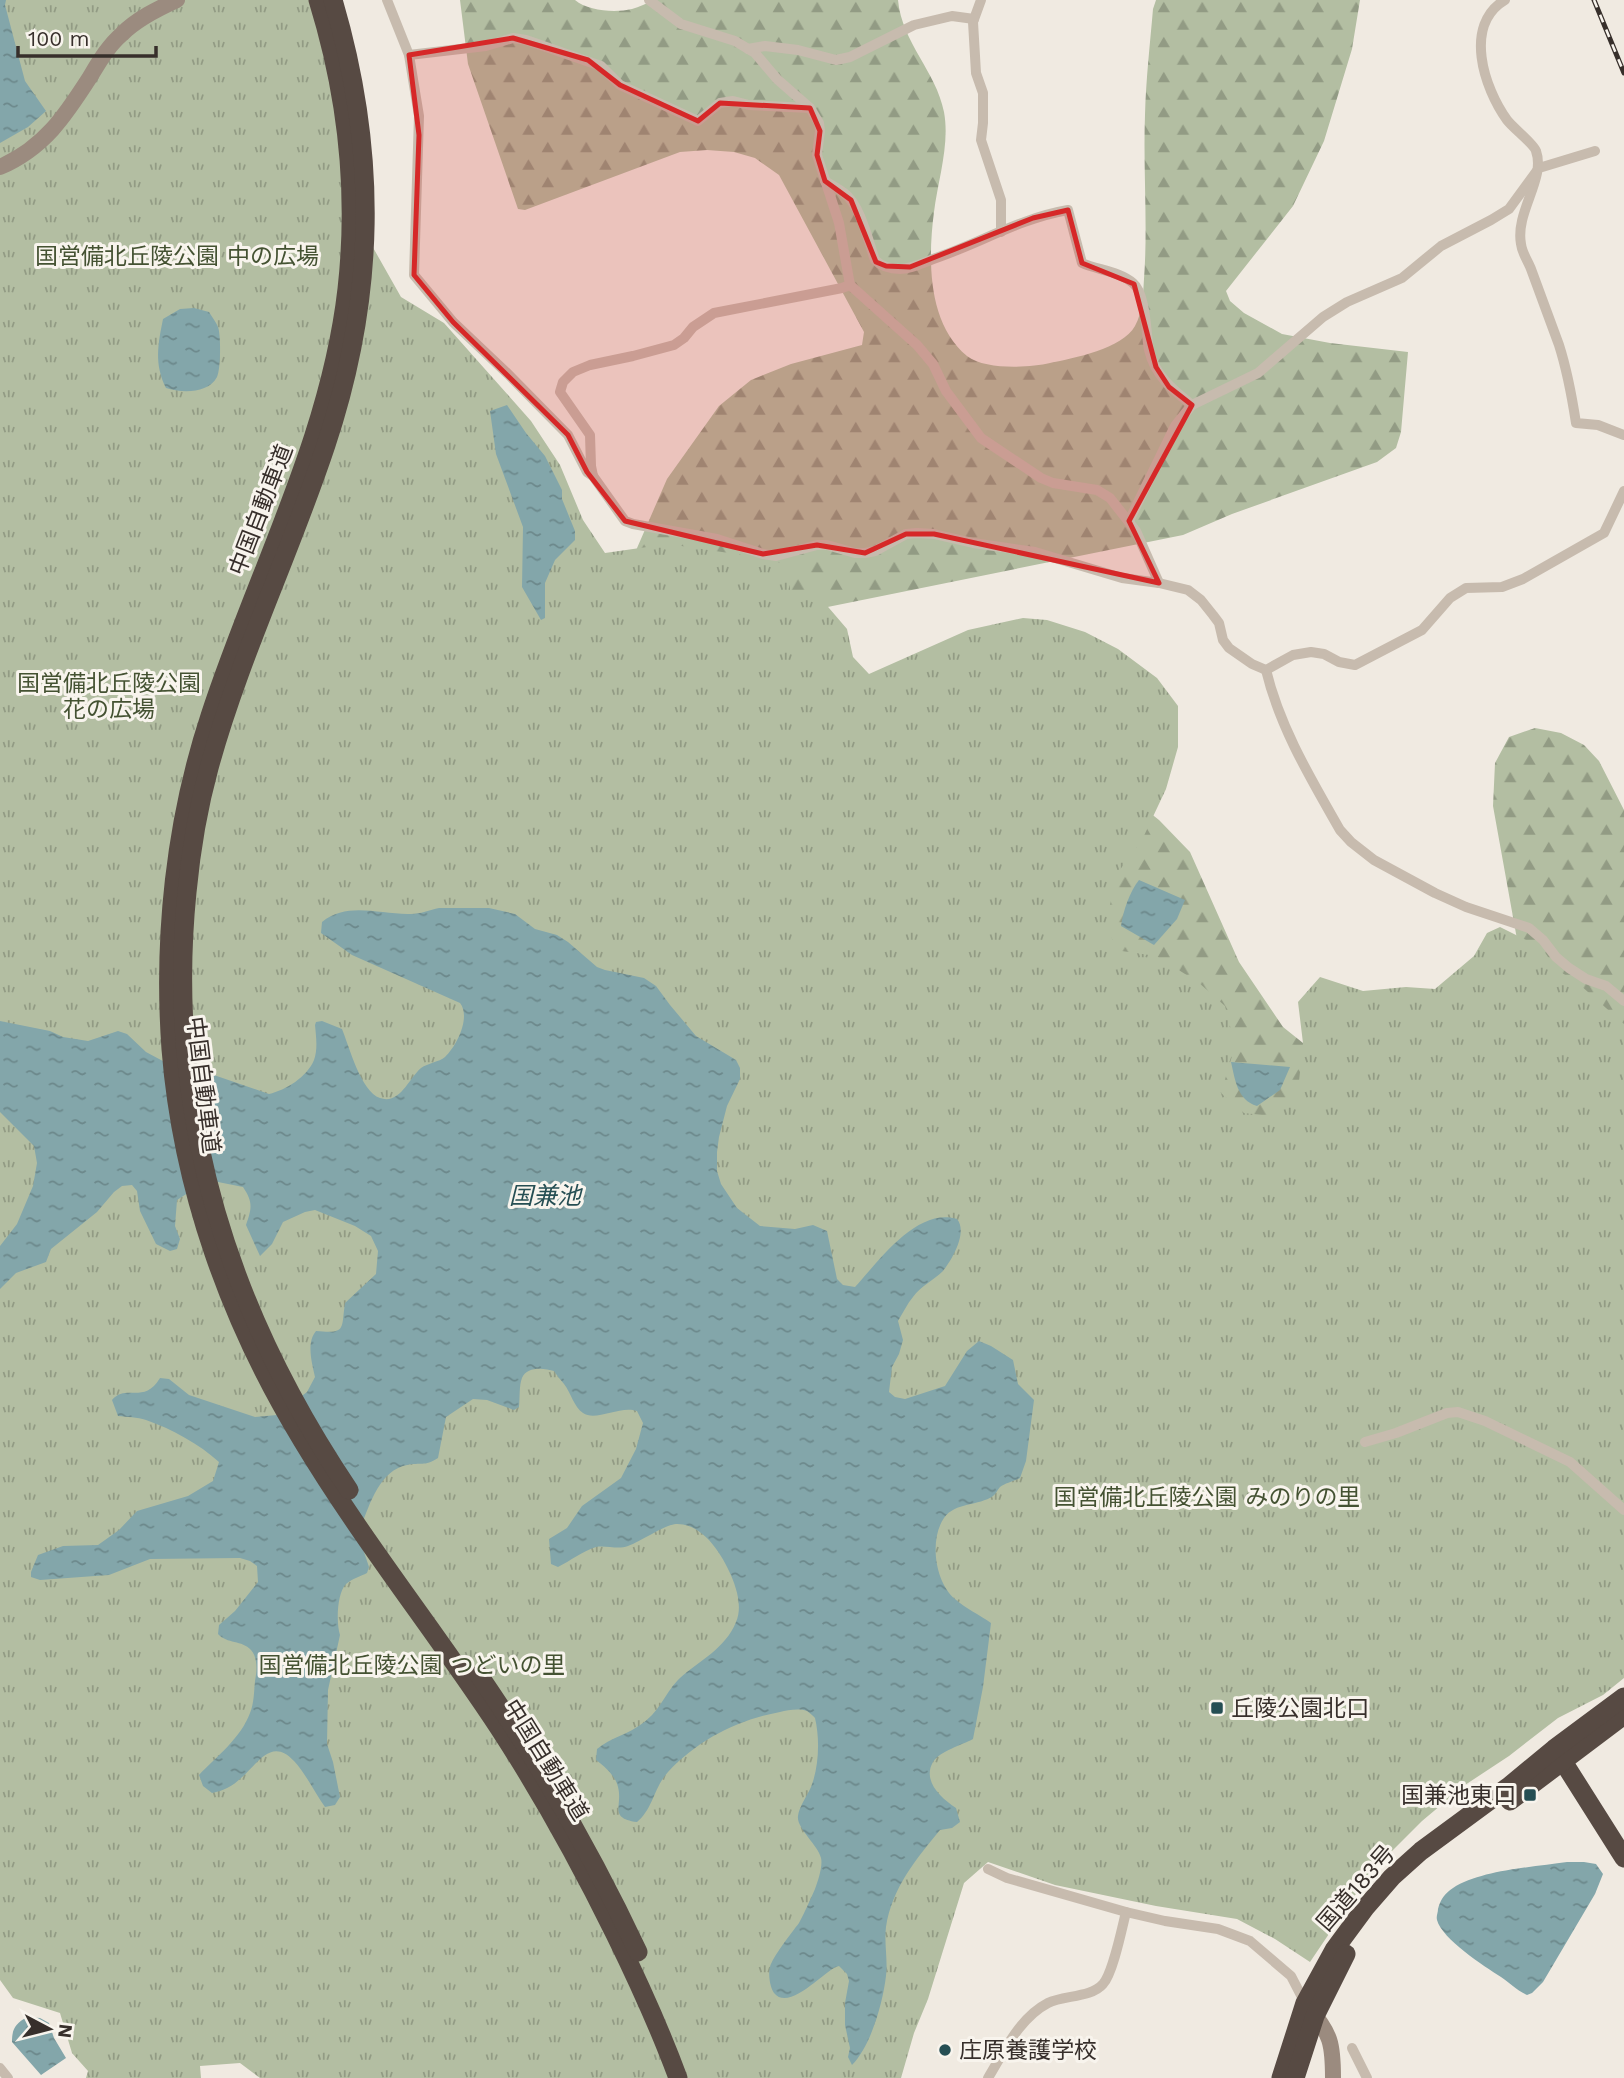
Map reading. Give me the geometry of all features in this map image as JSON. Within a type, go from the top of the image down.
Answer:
[{"type":"highway","name":"中国自動車道","points":[[318,0],[338,74],[352,181],[352,238],[347,293],[337,352],[313,441],[208,720],[183,819],[169,965],[185,1151],[203,1195],[228,1292],[280,1386],[300,1437],[487,1687],[546,1777],[585,1844],[617,1908],[652,1981],[692,2078]]},
{"type":"highway","name":"中国自動車道","points":[[178,1053],[184,918],[190,866],[208,772],[238,676],[326,446],[351,354],[361,297],[366,240],[366,182],[361,126],[352,73],[333,0]]},
{"type":"highway","name":"中国自動車道","points":[[364,1523],[534,1782],[568,1842],[642,1989],[678,2078]]},
{"type":"highway","name":"国道183号","points":[[1559,1755],[1624,1697]]},
{"type":"highway","name":"国道183号","points":[[1281,2078],[1334,1950],[1392,1877],[1421,1851],[1508,1787],[1624,1715]]},
{"type":"highway","points":[[1559,1755],[1624,1858]]},
{"type":"highway","name":"国道183号","points":[[1295,2078],[1310,2010]]},
{"type":"street","points":[[0,167],[17,160],[40,143],[61,122],[107,50],[121,34],[137,21],[177,0]]},
{"type":"street","points":[[387,0],[409,55],[415,85],[419,135],[414,275],[453,322],[568,435],[587,472],[593,476],[625,521],[717,539],[763,554],[786,555],[817,545],[827,545],[856,554],[865,553],[875,551],[906,534],[934,534],[1035,552],[1136,581],[1159,583],[1195,593],[1219,623],[1223,640],[1229,648],[1266,670]]},
{"type":"street","points":[[649,0],[681,24],[735,41],[748,48],[776,79],[810,108],[819,123],[817,155],[839,223],[850,285],[917,345],[933,364],[946,391],[981,438],[1041,478],[1053,483],[1097,490],[1110,498],[1136,531],[1159,583]]},
{"type":"street","points":[[981,0],[974,19],[976,73],[983,93],[984,107],[981,139],[1001,200],[1001,232]]},
{"type":"street","points":[[1505,0],[1488,17],[1480,45],[1481,64],[1490,88],[1507,119],[1536,148],[1539,168],[1521,217],[1521,244],[1559,345],[1576,423],[1598,425],[1624,435]]},
{"type":"street","points":[[748,48],[765,46],[798,50],[836,60],[850,57],[914,25],[952,16],[974,19]]},
{"type":"street","points":[[409,55],[486,46],[513,38],[548,46],[601,65],[620,85],[698,121],[720,103],[733,101],[810,108]]},
{"type":"street","points":[[1129,521],[1175,426],[1192,405],[1258,373],[1299,337],[1346,302],[1402,278],[1441,246],[1509,209],[1539,168],[1595,151]]},
{"type":"street","points":[[825,181],[851,200],[875,260],[886,267],[899,269],[1033,218],[1068,210],[1082,263],[1134,284],[1140,296],[1150,351],[1156,367],[1168,387],[1192,405]]},
{"type":"street","points":[[593,476],[590,435],[561,392],[563,382],[573,372],[590,365],[674,345],[693,327],[714,313],[850,285]]},
{"type":"street","points":[[1266,670],[1293,656],[1311,652],[1324,654],[1339,662],[1355,664],[1422,630],[1450,598],[1466,588],[1502,587],[1523,579],[1604,533],[1624,491]]},
{"type":"street","points":[[1266,670],[1272,695],[1290,739],[1340,830],[1351,842],[1374,860],[1435,893],[1466,907],[1529,928],[1544,940],[1556,957],[1569,968],[1606,986],[1624,1001]]},
{"type":"street","points":[[1365,1442],[1447,1413],[1458,1412],[1485,1421],[1570,1462],[1624,1510]]},
{"type":"street","points":[[988,1869],[1007,1878],[1126,1912],[1218,1929],[1250,1941],[1292,1976],[1310,2010],[1329,2035],[1333,2055],[1333,2078]]},
{"type":"street","points":[[988,2078],[1022,2023],[1037,2009],[1051,2002],[1094,1991],[1104,1984],[1126,1912]]},
{"type":"street","points":[[1352,2048],[1367,2078]]},
{"type":"street","points":[[0,2068],[8,2078]]},
{"type":"highlighted area","points":[[513,38],[588,60],[620,85],[698,121],[720,103],[810,108],[820,131],[817,155],[825,181],[851,200],[876,262],[886,266],[910,267],[1033,218],[1068,210],[1082,263],[1134,284],[1156,367],[1169,387],[1192,405],[1129,521],[1159,583],[934,534],[906,534],[865,553],[817,545],[763,554],[625,521],[587,472],[568,435],[453,322],[414,275],[419,135],[409,55]]},
{"type":"green space","points":[[0,0],[311,0],[340,126],[345,198],[401,297],[444,323],[531,421],[560,465],[583,520],[605,553],[668,544],[790,565],[790,601],[817,594],[847,629],[853,657],[869,674],[968,630],[1023,618],[1047,620],[1085,632],[1118,649],[1157,678],[1178,706],[1178,747],[1166,789],[1142,840],[1116,875],[1107,920],[1115,950],[1156,956],[1198,982],[1225,1006],[1235,1046],[1221,1093],[1244,1113],[1271,1116],[1298,1091],[1303,1043],[1298,1002],[1320,977],[1363,991],[1406,987],[1435,989],[1474,956],[1487,933],[1500,927],[1542,948],[1556,969],[1579,984],[1624,1024],[1624,1678],[1603,1695],[1558,1718],[1509,1756],[1465,1785],[1422,1821],[1370,1873],[1310,1962],[1237,1919],[1055,1885],[988,1862],[964,1883],[901,2078],[260,2078],[240,2063],[200,2066],[201,2078],[86,2078],[88,2071],[72,2053],[60,2013],[13,1998],[0,1980]]},
{"type":"green space","points":[[460,0],[575,0],[594,9],[618,11],[632,9],[654,0],[898,0],[906,30],[934,83],[944,112],[945,149],[934,212],[931,249],[937,308],[954,342],[967,356],[984,364],[1019,367],[1050,363],[1097,351],[1120,341],[1138,321],[1145,259],[1146,88],[1156,0],[1360,0],[1352,49],[1324,141],[1293,206],[1226,291],[1230,301],[1244,313],[1282,334],[1330,343],[1408,352],[1401,432],[1396,448],[1377,462],[1232,514],[1183,535],[793,614],[708,628],[1110,781],[1159,820],[1190,852],[1239,962],[1283,1027],[1333,1067],[1522,967],[1493,806],[1495,763],[1509,737],[1535,728],[1561,733],[1584,745],[1599,761],[1624,810],[1624,1533],[634,555],[667,479],[719,406],[751,380],[791,364],[862,345],[864,332],[779,175],[755,158],[734,152],[680,152],[525,210],[518,209],[468,64]]},
{"type":"water","points":[[0,0],[6,0],[5,5],[25,81],[46,111],[28,127],[0,143]]},
{"type":"water","points":[[194,308],[209,312],[218,327],[220,352],[217,377],[207,387],[194,391],[166,388],[158,362],[163,319],[180,309]]},
{"type":"water","points":[[507,405],[545,456],[562,490],[562,499],[575,531],[575,540],[555,560],[545,583],[545,618],[541,620],[522,587],[523,527],[496,454],[490,411]]},
{"type":"water","points":[[1139,880],[1185,900],[1177,919],[1154,945],[1121,926],[1127,902]]},
{"type":"water","name":"国兼池","points":[[439,908],[489,908],[515,914],[535,929],[557,935],[568,942],[597,967],[644,978],[656,986],[696,1036],[736,1060],[740,1068],[740,1079],[727,1106],[717,1152],[717,1171],[721,1184],[737,1208],[760,1226],[795,1229],[813,1225],[827,1231],[837,1279],[843,1285],[855,1287],[887,1251],[913,1228],[942,1217],[957,1219],[960,1238],[951,1260],[943,1271],[916,1293],[898,1321],[903,1340],[892,1367],[889,1392],[895,1397],[905,1399],[945,1386],[967,1351],[979,1341],[1013,1360],[1018,1384],[1034,1400],[1026,1461],[1020,1478],[1002,1486],[987,1499],[954,1509],[939,1527],[936,1560],[948,1592],[991,1623],[983,1687],[973,1739],[936,1758],[930,1769],[931,1782],[956,1808],[960,1822],[952,1828],[940,1830],[899,1887],[886,1927],[886,1970],[882,1998],[865,2047],[852,2065],[848,2057],[850,2048],[845,2025],[849,1981],[847,1974],[839,1966],[798,1994],[781,1998],[771,1988],[769,1977],[769,1970],[778,1951],[801,1919],[821,1869],[819,1853],[798,1821],[801,1805],[816,1771],[818,1744],[815,1718],[804,1710],[783,1711],[749,1720],[705,1741],[668,1772],[647,1811],[637,1822],[622,1818],[618,1810],[617,1783],[596,1760],[597,1749],[649,1718],[680,1678],[719,1647],[736,1622],[739,1609],[734,1583],[720,1555],[701,1533],[685,1525],[671,1525],[624,1547],[596,1547],[558,1567],[551,1564],[549,1539],[567,1528],[582,1506],[621,1478],[636,1449],[643,1423],[637,1411],[623,1410],[588,1415],[577,1407],[554,1371],[528,1371],[522,1378],[519,1407],[514,1410],[487,1400],[473,1399],[446,1417],[438,1458],[397,1469],[381,1483],[358,1534],[369,1567],[367,1573],[346,1584],[339,1601],[340,1635],[328,1690],[327,1744],[340,1797],[335,1805],[325,1807],[294,1761],[278,1751],[265,1755],[238,1781],[220,1791],[212,1793],[203,1786],[199,1775],[234,1739],[246,1722],[253,1702],[255,1657],[247,1647],[218,1634],[219,1625],[235,1611],[258,1582],[257,1566],[240,1558],[150,1559],[109,1575],[40,1580],[31,1577],[38,1555],[63,1546],[98,1545],[119,1530],[137,1511],[188,1496],[213,1481],[219,1462],[185,1438],[156,1424],[139,1418],[118,1416],[112,1400],[117,1395],[148,1390],[160,1378],[169,1379],[189,1395],[255,1417],[277,1415],[307,1392],[315,1377],[311,1353],[313,1336],[316,1331],[333,1332],[341,1328],[345,1303],[376,1274],[378,1251],[371,1236],[355,1226],[315,1210],[283,1222],[272,1244],[260,1256],[246,1225],[250,1205],[243,1187],[208,1180],[177,1200],[175,1226],[180,1239],[177,1249],[170,1251],[156,1244],[140,1211],[137,1191],[132,1185],[122,1186],[97,1212],[51,1249],[46,1262],[16,1273],[0,1289],[0,1246],[17,1224],[33,1186],[37,1163],[34,1146],[0,1112],[0,1021],[88,1041],[118,1031],[127,1034],[146,1052],[174,1067],[208,1073],[269,1094],[295,1082],[311,1066],[316,1051],[315,1025],[316,1022],[322,1021],[342,1029],[361,1078],[373,1094],[380,1098],[393,1098],[421,1068],[443,1059],[450,1052],[461,1031],[463,1009],[460,1003],[352,955],[321,933],[322,922],[343,912],[411,914]]},
{"type":"water","points":[[1231,1062],[1290,1067],[1280,1090],[1257,1106],[1241,1094]]},
{"type":"water","points":[[1567,1862],[1596,1864],[1603,1874],[1595,1894],[1543,1982],[1532,1993],[1523,1993],[1475,1959],[1440,1927],[1437,1917],[1445,1894],[1465,1882],[1508,1870]]},
{"type":"water","points":[[27,2017],[40,2018],[49,2023],[66,2058],[41,2075],[12,2042],[15,2027]]},
{"type":"railway","points":[[1594,0],[1624,73]]},
{"type":"place","name":"丘陵公園北口","points":[[1217,1708]]},
{"type":"place","name":"国兼池東口","points":[[1530,1795]]},
{"type":"place","name":"庄原養護学校","points":[[945,2050]]},
{"type":"park label","name":"国営備北丘陵公園 中の広場","points":[[177,256]]},
{"type":"park label","name":"国営備北丘陵公園 花の広場","points":[[109,696]]},
{"type":"park label","name":"国営備北丘陵公園 みのりの里","points":[[1207,1497]]},
{"type":"park label","name":"国営備北丘陵公園 つどいの里","points":[[412,1665]]}]
